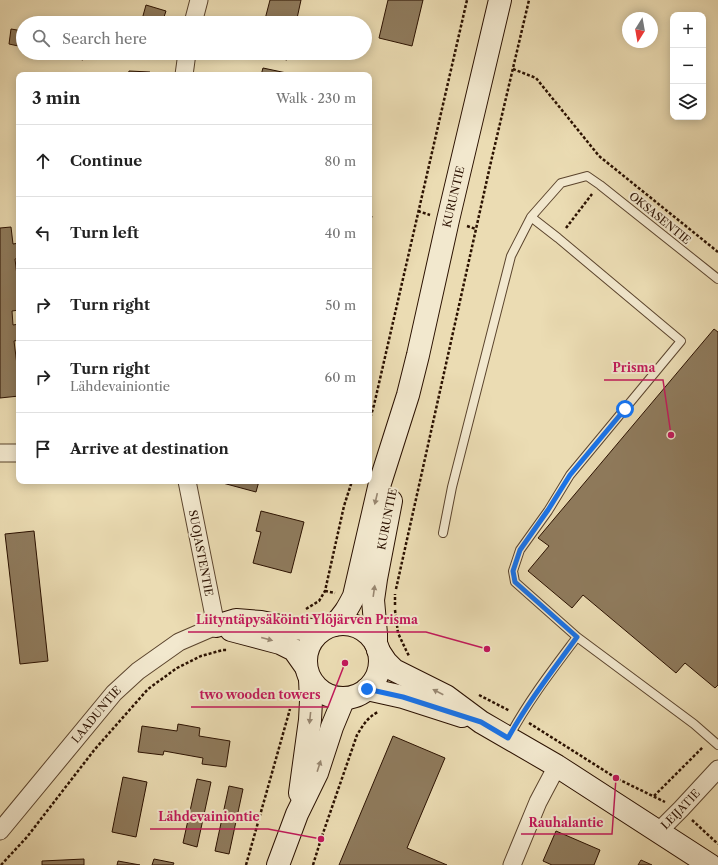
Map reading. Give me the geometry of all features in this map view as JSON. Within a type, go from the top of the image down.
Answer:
[{"type":"main road","name":"KURUNTIE","points":[[327,628],[341,618],[354,596],[380,483],[408,395],[418,355],[500,0]]},
{"type":"main road","name":"KURUNTIE","points":[[377,647],[373,600],[394,486],[408,395]]},
{"type":"main road","name":"LAADUNTIE","points":[[216,626],[236,620],[261,622],[285,627],[327,628]]},
{"type":"main road","points":[[296,814],[310,720],[311,701],[305,657],[313,638],[327,628],[346,624],[358,627],[368,634],[386,662],[394,670],[406,687]]},
{"type":"main road","points":[[216,626],[280,643],[294,650],[316,687],[324,693],[334,697],[344,698],[362,693],[374,681],[380,661],[377,647]]},
{"type":"main road","points":[[367,689],[406,687],[481,722],[557,766],[710,865]]},
{"type":"main road","points":[[278,865],[296,814],[317,773],[332,727],[344,698]]},
{"type":"street","points":[[195,16],[199,0]]},
{"type":"street","points":[[184,72],[186,60]]},
{"type":"street","points":[[0,453],[16,453]]},
{"type":"street","name":"SUOJASTENTIE","points":[[188,484],[216,626]]},
{"type":"street","name":"LAADUNTIE","points":[[0,831],[114,693],[138,671],[179,642],[216,626]]},
{"type":"street","points":[[512,865],[538,802],[557,766]]},
{"type":"street","name":"LEIJATIE","points":[[658,832],[682,809],[718,769]]},
{"type":"lane","name":"OKSASENTIE","points":[[531,217],[561,183],[588,176],[718,279]]},
{"type":"lane","points":[[443,533],[452,487],[512,256],[531,217],[681,341],[570,475],[520,550],[513,571],[515,582],[577,637],[694,724],[718,745]]},
{"type":"lane","points":[[508,738],[519,717],[534,695],[577,637]]},
{"type":"path","points":[[372,412],[467,0]]},
{"type":"path","points":[[313,865],[357,735],[365,722],[374,714],[397,703],[406,687],[414,662],[406,650],[398,633],[394,604],[395,592],[482,201],[529,0]]},
{"type":"path","points":[[513,69],[536,78],[599,156],[718,252]]},
{"type":"path","points":[[558,238],[600,184]]},
{"type":"path","points":[[1,865],[27,837],[95,749],[148,690],[177,668],[201,656],[222,650],[230,650]]},
{"type":"path","points":[[477,694],[491,700],[616,778],[682,809],[718,844]]},
{"type":"path","points":[[654,796],[710,739]]},
{"type":"building","points":[[270,0],[301,0],[298,16],[266,16]]},
{"type":"building","points":[[388,0],[423,0],[412,46],[379,38]]},
{"type":"building","points":[[146,5],[166,11],[164,16],[143,16]]},
{"type":"building","points":[[11,29],[16,30],[16,46],[9,44]]},
{"type":"building","points":[[263,68],[282,72],[262,72]]},
{"type":"building","points":[[129,71],[150,72],[129,72]]},
{"type":"building","points":[[11,227],[13,244],[16,244],[16,310],[12,311],[13,325],[16,324],[16,341],[14,341],[16,357],[16,396],[0,398],[0,228]]},
{"type":"building","points":[[714,329],[718,332],[718,685],[715,688],[685,663],[676,673],[583,595],[572,608],[528,571],[549,546],[538,538]]},
{"type":"building","points":[[226,484],[258,484],[256,492]]},
{"type":"building","points":[[261,511],[304,522],[291,573],[253,563],[261,532],[256,531]]},
{"type":"building","points":[[34,531],[48,661],[20,664],[5,534]]},
{"type":"building","points":[[178,724],[200,728],[199,736],[230,741],[226,767],[202,764],[203,758],[164,751],[163,755],[138,752],[142,726],[177,731]]},
{"type":"building","points":[[393,736],[445,758],[407,848],[447,865],[339,865]]},
{"type":"building","points":[[123,777],[147,782],[136,837],[112,832]]},
{"type":"building","points":[[197,779],[211,782],[197,847],[183,843]]},
{"type":"building","points":[[229,786],[243,789],[229,854],[215,851]]},
{"type":"building","points":[[556,831],[600,850],[594,865],[552,865],[543,861]]},
{"type":"building","points":[[84,859],[84,865],[42,865],[42,861]]},
{"type":"building","points":[[154,859],[174,863],[173,865],[152,865]]},
{"type":"building","points":[[641,860],[652,865],[638,865]]},
{"type":"building","points":[[118,861],[140,865],[117,865]]},
{"type":"place","name":"Prisma","points":[[671,435]]},
{"type":"place","name":"Liityntäpysäköinti Ylöjärven Prisma","points":[[487,649]]},
{"type":"place","name":"two wooden towers","points":[[345,663]]},
{"type":"place","name":"Rauhalantie","points":[[616,778]]},
{"type":"place","name":"Lähdevainiontie","points":[[321,839]]},
{"type":"route","points":[[367,689],[403,697],[481,722],[508,738],[519,717],[534,695],[577,637],[515,582],[513,571],[520,550],[570,475],[625,409]]}]
